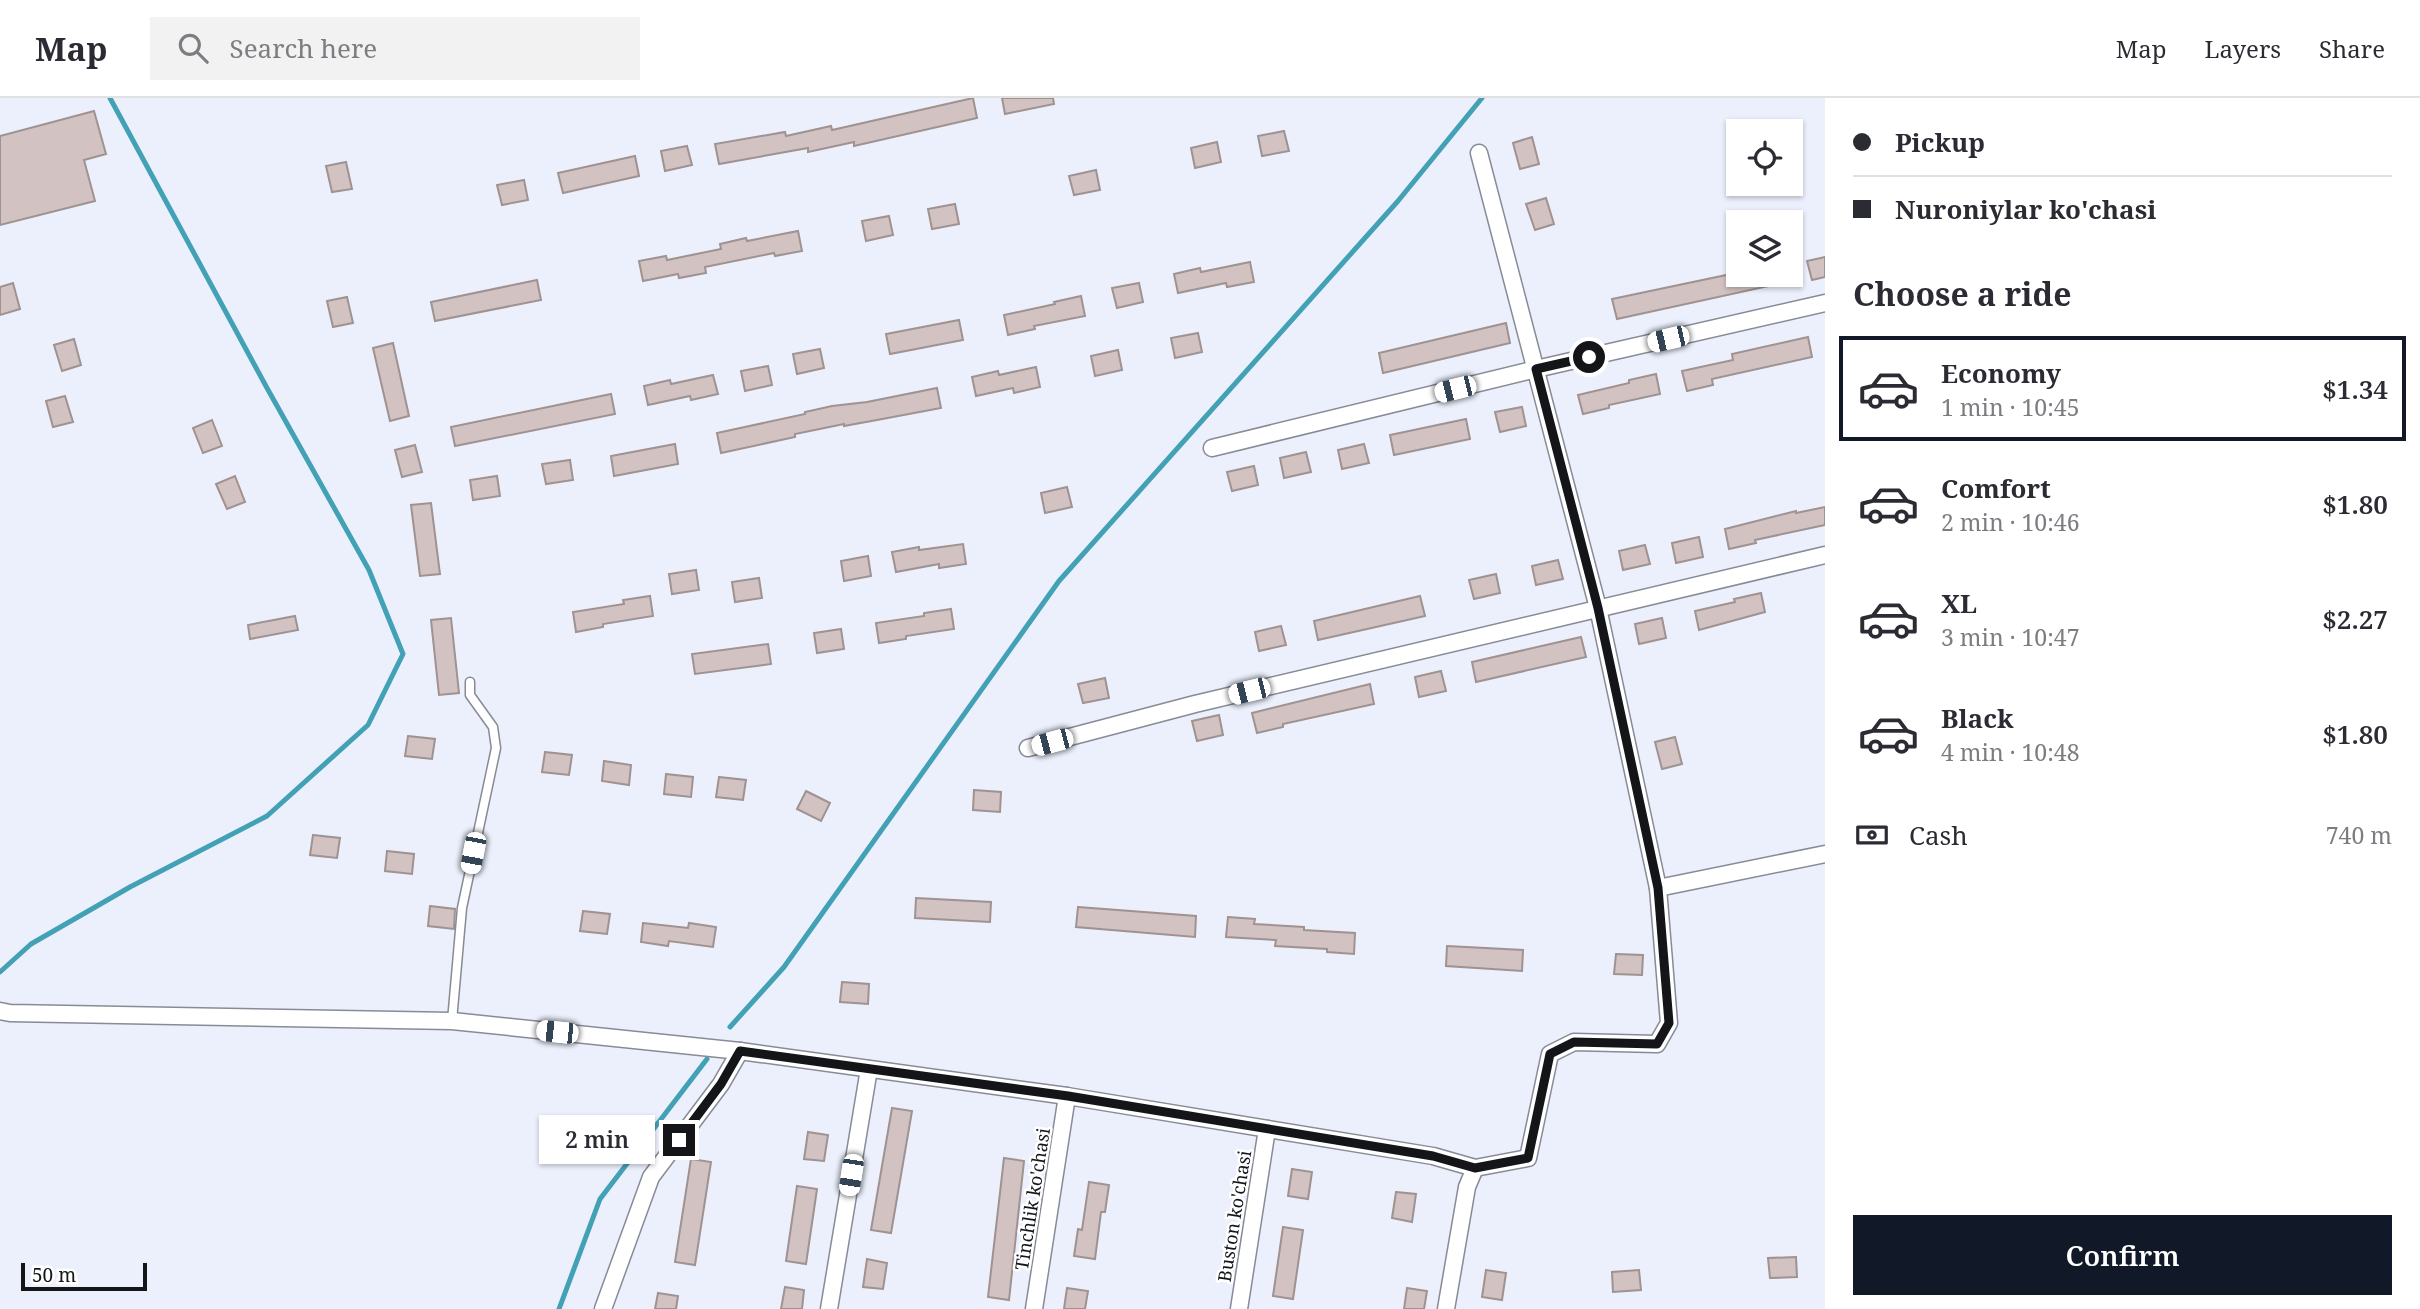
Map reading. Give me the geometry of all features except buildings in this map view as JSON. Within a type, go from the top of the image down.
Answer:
[{"type":"street","points":[[0,1011],[23,1014],[452,1021],[740,1051],[1068,1096],[1433,1156],[1475,1168],[1528,1158],[1550,1054],[1574,1042],[1657,1044],[1669,1023],[1658,888],[1598,608],[1479,153]]},
{"type":"street","points":[[1212,448],[1536,369],[1825,303]]},
{"type":"street","points":[[1028,748],[1209,701],[1825,555]]},
{"type":"street","points":[[1658,888],[1825,854]]},
{"type":"street","points":[[603,1309],[651,1177],[721,1084],[740,1051]]},
{"type":"street","points":[[829,1309],[869,1069]]},
{"type":"street","name":"Tinchlik ko'chasi","points":[[1034,1309],[1068,1096]]},
{"type":"street","name":"Buston ko'chasi","points":[[1239,1309],[1267,1129]]},
{"type":"street","points":[[1446,1309],[1467,1187],[1475,1168]]},
{"type":"lane","points":[[452,1021],[462,908],[496,748],[493,727],[470,695],[470,682]]},
{"type":"waterway","points":[[0,972],[31,944],[130,887],[267,816],[368,725],[403,654],[369,570],[110,98]]},
{"type":"waterway","points":[[730,1027],[784,967],[1059,581],[1398,201],[1482,98]]},
{"type":"waterway","points":[[559,1309],[600,1199],[707,1059]]},
{"type":"route","points":[[679,1140],[721,1084],[740,1051],[1068,1096],[1433,1156],[1475,1168],[1528,1158],[1550,1054],[1574,1042],[1657,1044],[1669,1023],[1664,935],[1658,888],[1598,608],[1536,369],[1589,357]]}]
